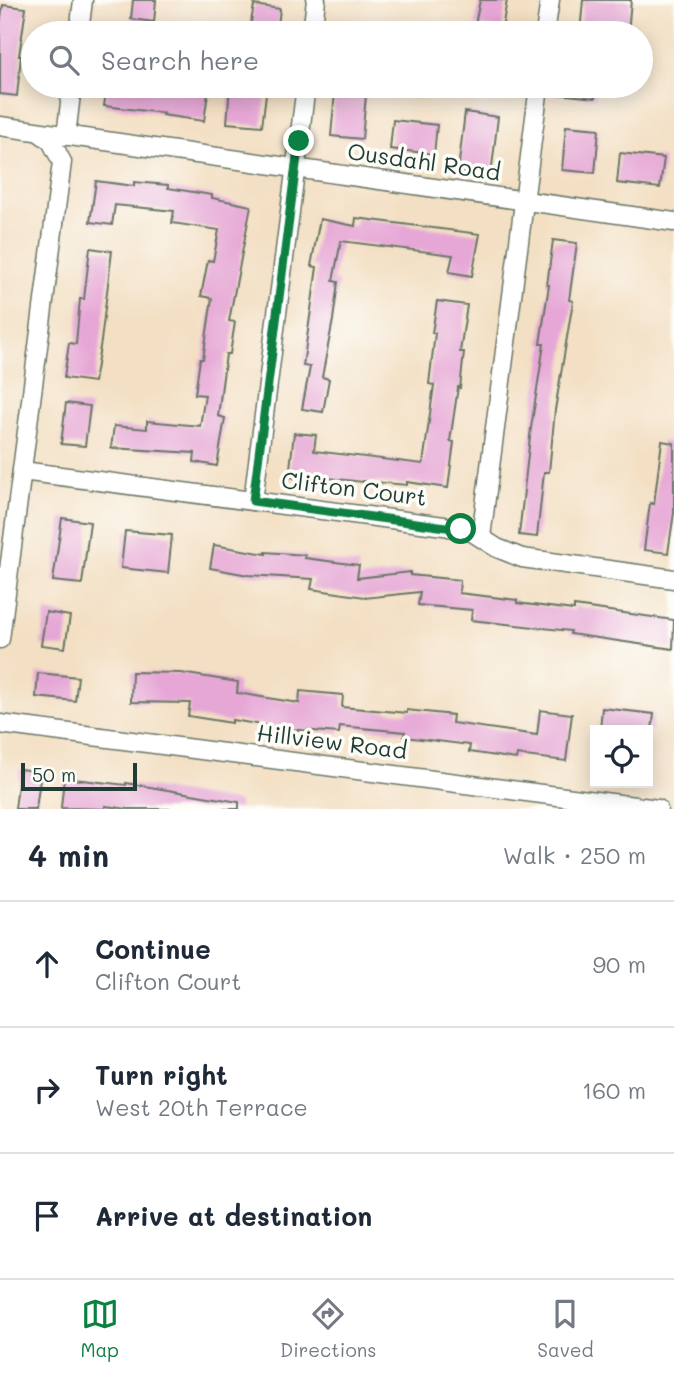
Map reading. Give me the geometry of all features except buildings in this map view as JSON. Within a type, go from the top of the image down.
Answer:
[{"type":"street","points":[[80,21],[83,0]]},
{"type":"street","points":[[313,21],[316,0]]},
{"type":"street","points":[[547,21],[550,0]]},
{"type":"street","points":[[66,136],[71,98]]},
{"type":"street","points":[[253,501],[304,98]]},
{"type":"street","points":[[481,537],[537,98]]},
{"type":"street","name":"Ousdahl Road","points":[[0,126],[674,222]]},
{"type":"street","points":[[38,132],[51,141],[62,162]]},
{"type":"street","points":[[0,639],[62,162],[73,149],[87,139]]},
{"type":"street","name":"Clifton Court","points":[[22,471],[444,526],[481,537],[497,548],[522,558],[674,579]]},
{"type":"street","name":"Hillview Road","points":[[0,724],[658,809]]},
{"type":"route","points":[[299,141],[253,501],[461,529]]}]
